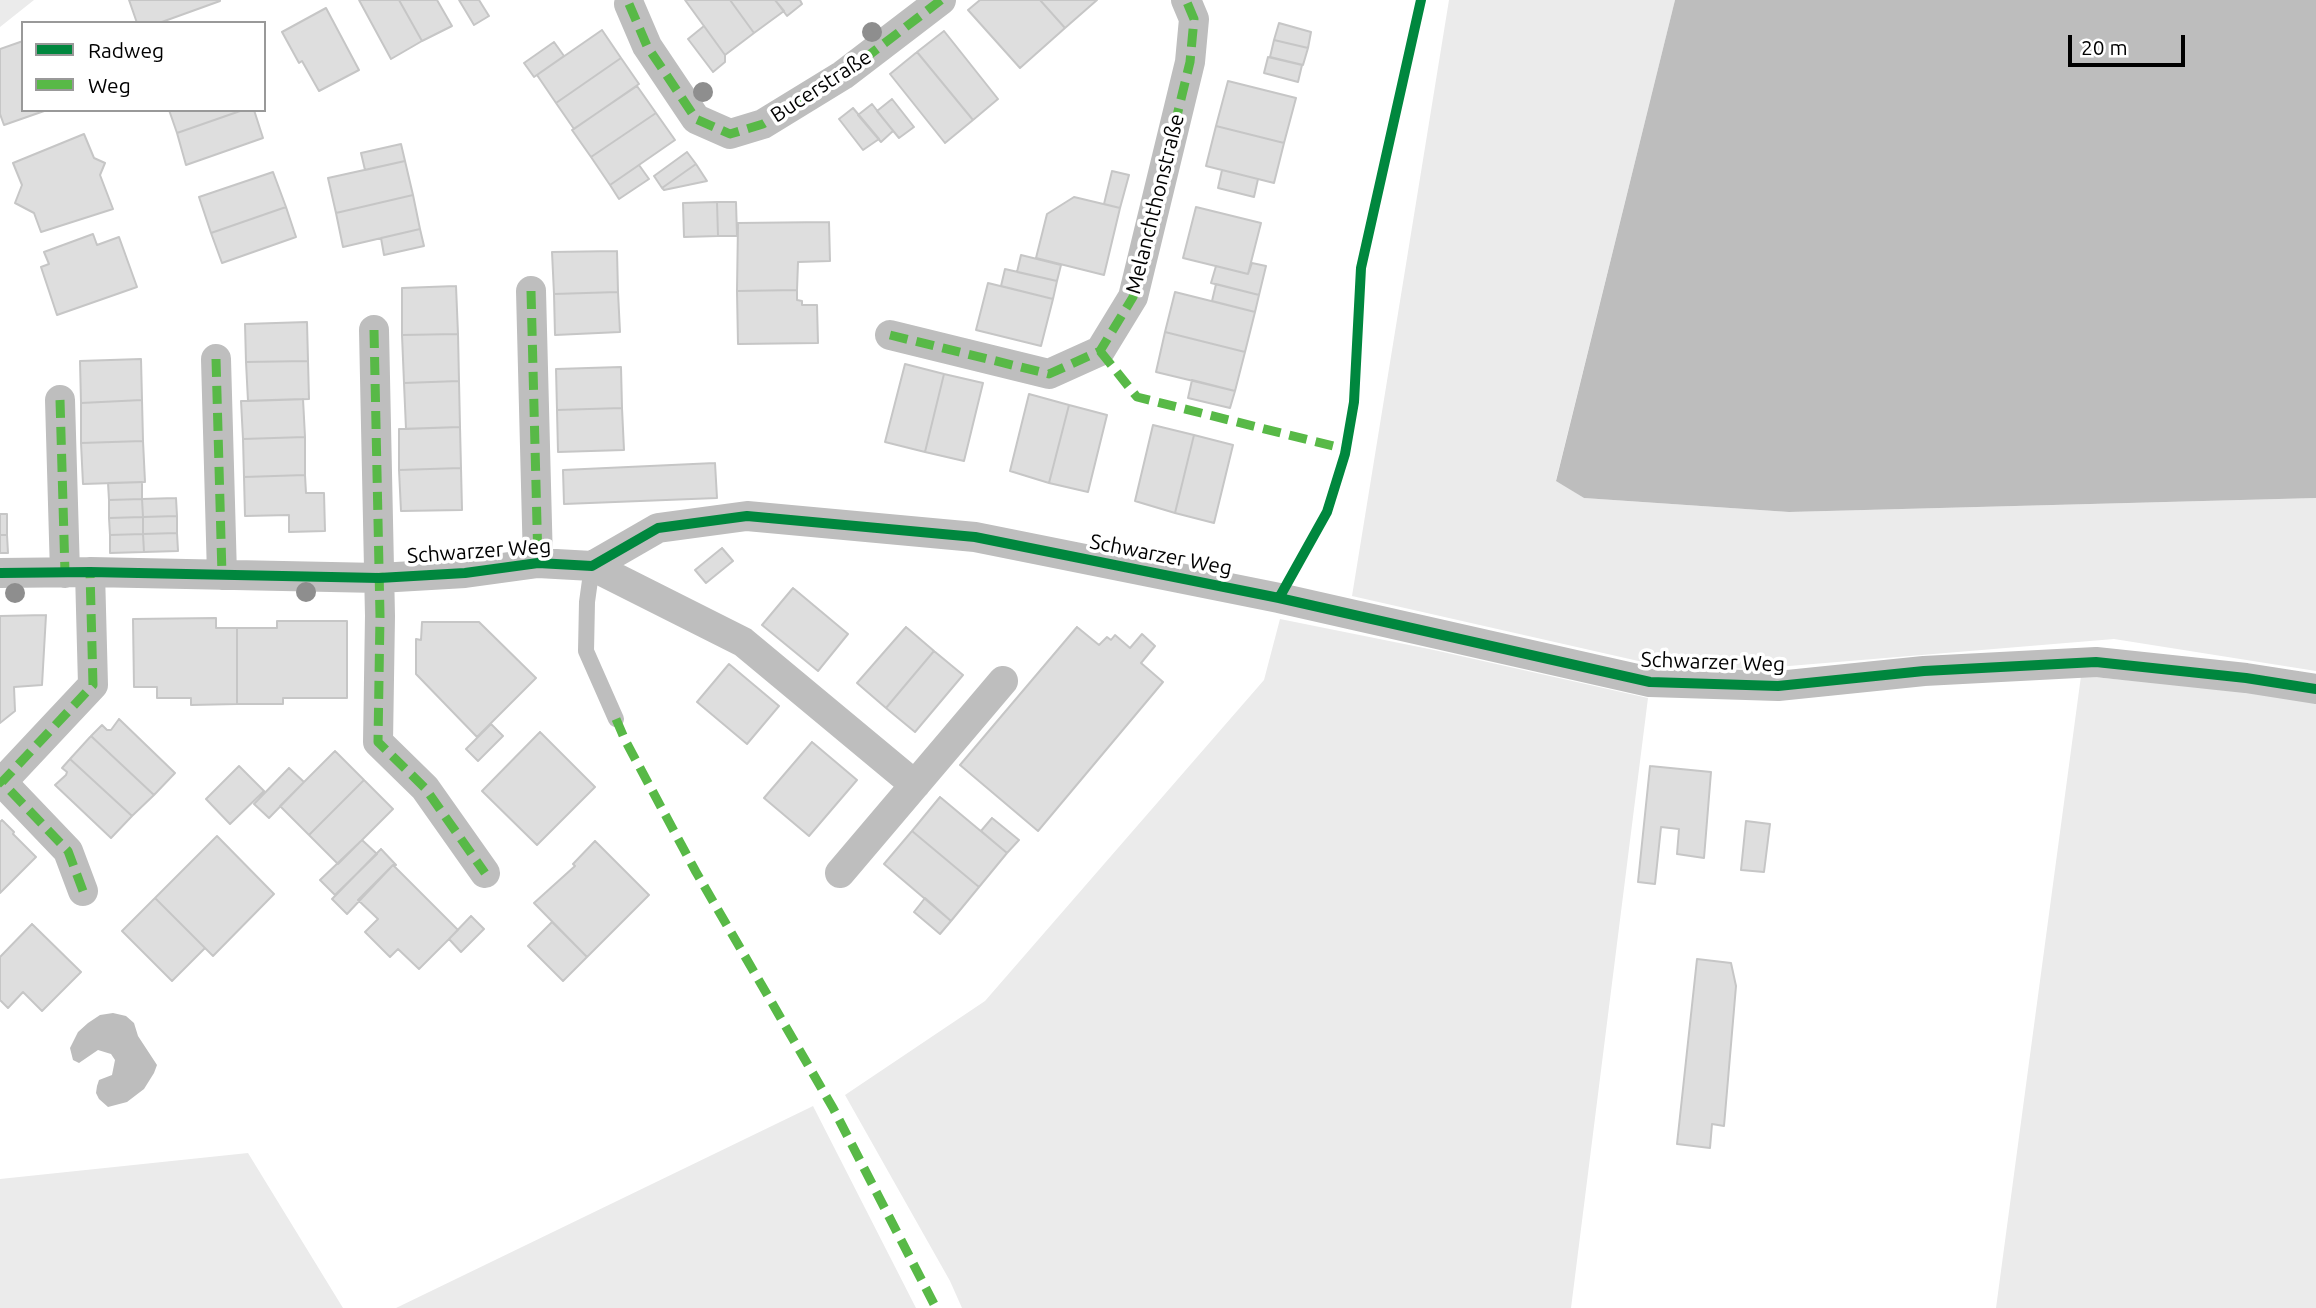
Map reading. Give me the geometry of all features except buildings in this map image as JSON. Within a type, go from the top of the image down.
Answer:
[{"type":"street","name":"Bucerstraße","points":[[630,1],[647,46],[696,119],[730,134],[763,124],[843,75],[941,0]]},
{"type":"street","name":"Melanchthonstraße","points":[[890,335],[1049,374],[1100,351],[1133,297],[1140,271],[1190,62],[1194,19],[1186,0]]},
{"type":"street","name":"Schwarzer Weg","points":[[531,291],[538,563]]},
{"type":"street","name":"Schwarzer Weg","points":[[374,330],[379,578],[378,742],[425,788],[485,873]]},
{"type":"street","points":[[216,359],[222,575]]},
{"type":"street","points":[[60,400],[93,685],[2,782],[68,851],[83,891]]},
{"type":"street","name":"Schwarzer Weg","points":[[592,566],[658,527],[747,516],[975,537],[1279,598],[1650,682],[1778,686],[1924,671],[2096,662],[2246,678],[2316,689]]},
{"type":"street","name":"Schwarzer Weg","points":[[0,573],[379,578],[465,573],[538,563],[592,566],[743,642],[915,785]]},
{"type":"street","points":[[840,873],[1003,681]]},
{"type":"lane","points":[[592,566],[587,602],[586,651],[616,719]]},
{"type":"shaded area","points":[[0,0],[34,0],[0,27]]},
{"type":"shaded area","points":[[1449,0],[1675,0],[1556,480],[1584,498],[1789,512],[2316,498],[2316,671],[2114,639],[1753,669],[1656,665],[1352,596]]},
{"type":"shaded area","points":[[1675,0],[2316,0],[2316,498],[1789,512],[1584,498],[1556,481]]},
{"type":"shaded area","points":[[1280,619],[1648,698],[1571,1308],[962,1308],[950,1281],[845,1095],[985,1001],[1264,680]]},
{"type":"shaded area","points":[[2081,676],[2247,691],[2316,702],[2316,1308],[1996,1308]]},
{"type":"shaded area","points":[[113,1013],[126,1016],[134,1023],[138,1036],[157,1065],[144,1089],[127,1102],[108,1107],[99,1099],[97,1086],[99,1080],[112,1075],[115,1060],[111,1054],[98,1050],[79,1063],[73,1060],[70,1048],[78,1032],[88,1023],[100,1015]]},
{"type":"shaded area","points":[[813,1106],[916,1308],[396,1308],[809,1108]]},
{"type":"shaded area","points":[[248,1153],[343,1308],[0,1308],[0,1179]]},
{"type":"marked path","points":[[629,4],[647,46],[696,119],[730,134],[763,124],[843,75],[941,0]]},
{"type":"marked path","points":[[890,335],[1049,374],[1100,351],[1133,297],[1190,62],[1194,19],[1186,0]]},
{"type":"marked path","points":[[531,291],[538,563]]},
{"type":"marked path","points":[[374,330],[380,616],[378,742],[425,788],[485,873]]},
{"type":"marked path","points":[[1100,351],[1137,397],[1345,449]]},
{"type":"marked path","points":[[216,359],[222,575]]},
{"type":"marked path","points":[[60,400],[65,573]]},
{"type":"marked path","points":[[83,891],[68,851],[2,782],[93,685],[90,572]]},
{"type":"marked path","points":[[616,719],[696,872],[833,1108],[936,1308]]},
{"type":"cycle path","points":[[1279,598],[1327,512],[1345,454],[1354,402],[1361,268],[1421,0]]},
{"type":"cycle path","points":[[0,573],[90,572],[379,578],[465,573],[538,563],[592,566],[658,528],[747,516],[975,537],[1279,598],[1650,682],[1778,686],[1924,671],[2096,662],[2246,678],[2316,689]]}]
